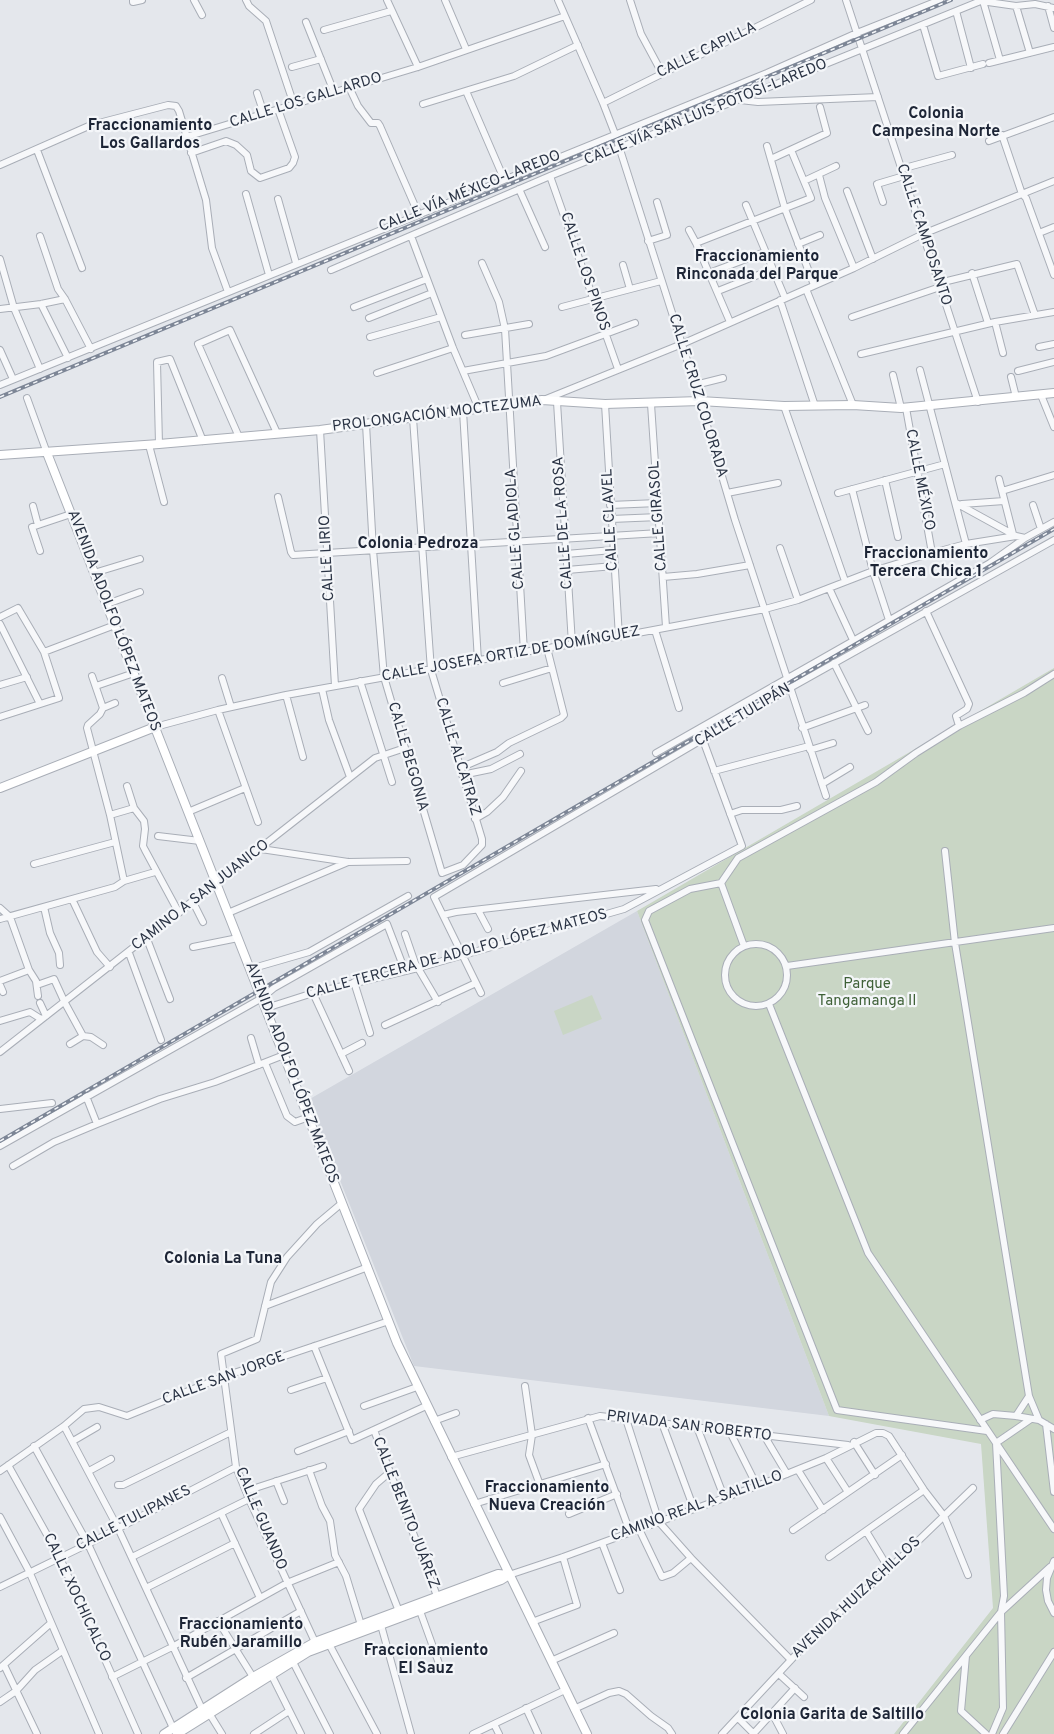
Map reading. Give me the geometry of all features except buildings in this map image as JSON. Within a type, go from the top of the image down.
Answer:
[{"type":"street","points":[[133,0],[142,0]]},
{"type":"street","points":[[194,0],[202,15]]},
{"type":"street","points":[[246,0],[249,6],[266,21],[294,105]]},
{"type":"street","points":[[387,0],[418,67]]},
{"type":"street","points":[[445,0],[466,49]]},
{"type":"street","name":"CALLE CRUZ COLORADA","points":[[558,0],[615,134],[727,493],[826,796]]},
{"type":"street","points":[[630,0],[641,34],[663,73]]},
{"type":"street","points":[[635,11],[637,0]]},
{"type":"street","name":"CALLE CAPILLA","points":[[603,103],[812,0]]},
{"type":"street","name":"CALLE CAMPOSANTO","points":[[846,0],[978,402]]},
{"type":"street","name":"CALLE VÍA MÉXICO-LAREDO","points":[[0,385],[418,213],[767,73],[856,33],[940,0]]},
{"type":"street","points":[[1000,60],[982,1],[1016,6],[1035,4],[1051,7],[1054,28]]},
{"type":"street","name":"CALLE VÍA SAN LUIS POTOSÍ-LAREDO","points":[[331,270],[550,176],[982,1]]},
{"type":"street","points":[[1016,6],[1030,53]]},
{"type":"street","points":[[324,30],[391,11]]},
{"type":"street","points":[[956,11],[971,68]]},
{"type":"street","name":"CALLE LOS GALLARDO","points":[[186,137],[418,67],[565,16]]},
{"type":"street","points":[[306,22],[334,92]]},
{"type":"street","points":[[923,25],[938,76],[1054,47]]},
{"type":"street","points":[[423,104],[514,76],[578,45]]},
{"type":"street","points":[[292,67],[321,59]]},
{"type":"street","points":[[349,87],[358,106],[371,123],[378,123],[380,126],[418,213]]},
{"type":"street","points":[[466,91],[504,179]]},
{"type":"street","points":[[257,93],[264,114]]},
{"type":"street","points":[[740,100],[758,102],[878,97]]},
{"type":"street","points":[[0,165],[91,125],[168,105],[176,106],[206,200],[212,248],[228,292]]},
{"type":"street","points":[[771,159],[827,133],[820,107]]},
{"type":"street","points":[[191,153],[226,141],[236,145],[246,155],[251,171],[260,178],[288,168],[294,163],[295,158],[278,109]]},
{"type":"street","points":[[989,141],[1054,117]]},
{"type":"street","points":[[1002,135],[1054,275]]},
{"type":"street","points":[[767,146],[785,209],[814,285]]},
{"type":"street","points":[[37,150],[82,268]]},
{"type":"street","points":[[696,243],[811,198],[791,150]]},
{"type":"street","points":[[883,202],[877,184],[952,155]]},
{"type":"street","points":[[804,181],[836,166]]},
{"type":"street","points":[[819,175],[825,198],[854,268]]},
{"type":"street","name":"CALLE LOS PINOS","points":[[550,176],[618,369]]},
{"type":"street","points":[[542,400],[682,344],[873,260],[923,234],[1054,181]]},
{"type":"street","points":[[519,189],[544,247]]},
{"type":"street","points":[[847,191],[873,260]]},
{"type":"street","points":[[246,194],[269,275]]},
{"type":"street","points":[[278,199],[296,263]]},
{"type":"street","points":[[648,241],[667,235],[657,202]]},
{"type":"street","points":[[746,205],[772,269],[815,406]]},
{"type":"street","points":[[1040,233],[1054,227]]},
{"type":"street","points":[[688,230],[718,291],[730,322]]},
{"type":"street","points":[[798,244],[820,235]]},
{"type":"street","points":[[40,236],[58,289],[91,349]]},
{"type":"street","points":[[411,236],[453,348],[479,409]]},
{"type":"street","points":[[709,273],[765,252]]},
{"type":"street","points":[[0,259],[14,308],[40,369]]},
{"type":"street","name":"CALLE GLADIOLA","points":[[482,263],[499,302],[505,329],[524,652]]},
{"type":"street","points":[[852,316],[972,273],[1017,264],[1035,315]]},
{"type":"street","points":[[623,265],[630,289]]},
{"type":"street","points":[[718,291],[772,269]]},
{"type":"street","points":[[972,273],[1003,353]]},
{"type":"street","points":[[354,307],[427,279]]},
{"type":"street","points":[[562,307],[661,281]]},
{"type":"street","points":[[806,289],[853,405]]},
{"type":"street","points":[[369,318],[432,293]]},
{"type":"street","points":[[0,309],[41,304],[65,298]]},
{"type":"street","points":[[41,304],[68,358]]},
{"type":"street","points":[[861,354],[992,322],[1054,312]]},
{"type":"street","points":[[370,337],[441,317]]},
{"type":"street","points":[[463,371],[546,356],[635,323]]},
{"type":"street","points":[[465,335],[529,324]]},
{"type":"street","points":[[239,437],[198,344],[231,330],[277,433]]},
{"type":"street","points":[[1039,347],[1054,344]]},
{"type":"street","points":[[376,373],[453,348]]},
{"type":"street","points":[[0,350],[13,379]]},
{"type":"street","points":[[159,444],[158,362],[170,359],[203,441]]},
{"type":"street","points":[[1018,371],[1054,362]]},
{"type":"street","points":[[920,370],[958,504],[966,544]]},
{"type":"street","name":"CALLE MÉXICO","points":[[892,375],[904,408],[932,552]]},
{"type":"street","points":[[1011,377],[1016,397]]},
{"type":"street","points":[[695,385],[723,378]]},
{"type":"street","name":"PROLONGACIÓN MOCTEZUMA","points":[[0,455],[203,441],[320,430],[542,400],[605,404],[700,401],[784,406],[853,405],[904,408],[1054,393]]},
{"type":"street","points":[[1041,395],[1054,427]]},
{"type":"street","name":"AVENIDA ADOLFO LÓPEZ MATEOS","points":[[27,398],[389,1321],[426,1406],[587,1734]]},
{"type":"street","name":"CALLE DE LA ROSA","points":[[557,402],[572,644]]},
{"type":"street","name":"CALLE CLAVEL","points":[[605,404],[619,637]]},
{"type":"street","name":"CALLE GIRASOL","points":[[651,404],[666,627]]},
{"type":"street","points":[[784,406],[845,581]]},
{"type":"street","points":[[463,411],[478,661]]},
{"type":"street","name":"CALLE ALCATRAZ","points":[[413,418],[431,670],[482,845]]},
{"type":"street","name":"CALLE BEGONIA","points":[[366,424],[373,550],[384,677],[442,873],[463,865],[482,845]]},
{"type":"street","name":"CALLE LIRIO","points":[[320,430],[335,686]]},
{"type":"street","points":[[149,445],[164,502]]},
{"type":"street","points":[[838,493],[945,464]]},
{"type":"street","points":[[1002,491],[1054,475]]},
{"type":"street","points":[[999,479],[1014,535]]},
{"type":"street","points":[[885,480],[898,537]]},
{"type":"street","points":[[727,493],[778,483]]},
{"type":"street","points":[[852,489],[873,571],[890,620]]},
{"type":"street","points":[[278,497],[291,552],[294,555],[660,533]]},
{"type":"street","points":[[958,504],[1004,501]]},
{"type":"street","points":[[610,505],[658,503]]},
{"type":"street","points":[[958,504],[1014,535]]},
{"type":"street","points":[[1033,505],[1041,529]]},
{"type":"street","points":[[33,506],[38,525]]},
{"type":"street","points":[[40,551],[32,527],[71,514]]},
{"type":"street","points":[[611,519],[659,517]]},
{"type":"street","points":[[656,753],[990,562],[1025,538],[1054,522]]},
{"type":"street","name":"CALLE JOSEFA ORTIZ DE DOMÍNGUEZ","points":[[0,788],[155,727],[218,710],[321,688],[619,637],[765,609],[798,600],[845,581],[932,552],[1014,535],[1025,538]]},
{"type":"street","name":"CALLE TULIPÁN","points":[[443,915],[434,897],[790,688],[1054,540]]},
{"type":"street","points":[[780,548],[798,600]]},
{"type":"street","points":[[566,554],[613,549]]},
{"type":"street","points":[[94,573],[140,559]]},
{"type":"street","points":[[663,577],[750,565]]},
{"type":"street","points":[[567,570],[614,566]]},
{"type":"street","points":[[829,588],[854,640]]},
{"type":"street","points":[[107,604],[140,592]]},
{"type":"street","points":[[0,617],[18,608],[44,652],[59,698],[0,717]]},
{"type":"street","points":[[926,611],[969,704],[967,709],[956,716],[959,726]]},
{"type":"street","points":[[0,624],[40,704]]},
{"type":"street","points":[[44,652],[115,626]]},
{"type":"street","points":[[655,630],[680,708]]},
{"type":"street","points":[[461,771],[564,715],[547,648]]},
{"type":"street","points":[[834,663],[868,731]]},
{"type":"street","points":[[503,683],[552,668]]},
{"type":"street","points":[[96,686],[134,673]]},
{"type":"street","points":[[987,1431],[837,1410],[645,920],[649,911],[690,889],[721,883],[738,858],[876,783],[916,753],[959,726],[1024,693],[1054,674]]},
{"type":"street","points":[[92,676],[103,708]]},
{"type":"street","points":[[0,685],[27,677]]},
{"type":"street","points":[[222,678],[231,707]]},
{"type":"street","points":[[360,681],[392,782]]},
{"type":"street","points":[[321,688],[329,720],[350,777]]},
{"type":"street","points":[[286,695],[303,757]]},
{"type":"street","points":[[115,703],[103,708],[88,725],[92,752],[110,815],[124,881]]},
{"type":"street","points":[[802,728],[865,705]]},
{"type":"street","points":[[218,710],[258,822]]},
{"type":"street","points":[[703,740],[730,814],[742,810],[781,810],[796,806]]},
{"type":"street","points":[[714,771],[833,743]]},
{"type":"street","name":"CAMINO A SAN JUANICO","points":[[0,1052],[375,758],[405,748]]},
{"type":"street","points":[[461,771],[491,769],[520,754]]},
{"type":"street","points":[[822,784],[850,767]]},
{"type":"street","points":[[475,819],[487,812],[503,797],[522,771]]},
{"type":"street","points":[[128,786],[134,808],[144,821],[143,846],[179,913]]},
{"type":"street","points":[[188,812],[245,788]]},
{"type":"street","points":[[110,815],[134,808]]},
{"type":"street","name":"CALLE TERCERA DE ADOLFO LÓPEZ MATEOS","points":[[266,1008],[354,982],[418,968],[624,909],[742,846],[730,814]]},
{"type":"street","points":[[158,836],[200,841]]},
{"type":"street","points":[[34,864],[115,842]]},
{"type":"street","points":[[261,849],[348,862],[407,861]]},
{"type":"street","points":[[945,851],[955,943],[1029,1396],[1039,1420]]},
{"type":"street","points":[[228,913],[348,862]]},
{"type":"street","points":[[0,919],[115,887],[124,881],[155,872]]},
{"type":"street","points":[[721,883],[744,946]]},
{"type":"street","points":[[481,993],[443,915],[659,889]]},
{"type":"street","points":[[250,969],[309,952],[408,896]]},
{"type":"street","points":[[72,899],[97,952],[111,967]]},
{"type":"street","points":[[193,902],[203,922]]},
{"type":"street","points":[[44,907],[50,933],[59,953],[60,965]]},
{"type":"street","points":[[0,908],[10,916],[37,986],[38,996]]},
{"type":"street","points":[[478,910],[488,929]]},
{"type":"street","points":[[0,1146],[262,998],[274,988],[387,924],[405,971]]},
{"type":"street","points":[[787,966],[1054,928]]},
{"type":"street","points":[[405,934],[418,968],[438,1002]]},
{"type":"street","points":[[193,947],[238,938]]},
{"type":"street","points":[[147,939],[170,999]]},
{"type":"street","points":[[758,943],[768,946],[778,951],[787,966],[788,977],[785,988],[779,997],[769,1004],[752,1006],[742,1003],[727,987],[726,965],[737,949],[744,946],[758,943]]},
{"type":"street","points":[[129,953],[161,1040]]},
{"type":"street","points":[[3,992],[0,983],[29,970]]},
{"type":"street","points":[[37,986],[54,979],[83,1036]]},
{"type":"street","points":[[354,982],[370,1033]]},
{"type":"street","points":[[385,1025],[476,983]]},
{"type":"street","points":[[313,993],[349,1071]]},
{"type":"street","points":[[40,1003],[43,1017]]},
{"type":"street","points":[[769,1004],[868,1253],[1054,1529]]},
{"type":"street","points":[[0,1021],[30,1012],[43,1017]]},
{"type":"street","points":[[70,1044],[83,1036],[92,1037],[103,1045]]},
{"type":"street","points":[[251,1038],[290,1120],[295,1122],[309,1118]]},
{"type":"street","points":[[341,1054],[362,1043]]},
{"type":"street","points":[[13,1166],[54,1142],[97,1124],[160,1099],[215,1082],[284,1056]]},
{"type":"street","points":[[86,1096],[97,1124]]},
{"type":"street","points":[[0,1109],[52,1103]]},
{"type":"street","points":[[265,1306],[271,1282],[287,1257],[317,1224],[342,1203]]},
{"type":"street","points":[[265,1306],[368,1267]]},
{"type":"street","name":"CALLE GUANDO","points":[[265,1306],[257,1340],[221,1354],[236,1467],[315,1642]]},
{"type":"street","name":"CALLE SAN JORGE","points":[[0,1471],[64,1426],[84,1409],[99,1407],[126,1416],[225,1376],[389,1321]]},
{"type":"street","points":[[314,1346],[352,1440],[426,1406]]},
{"type":"street","points":[[291,1390],[327,1378]]},
{"type":"street","points":[[525,1386],[532,1435],[529,1455]]},
{"type":"street","points":[[364,1406],[417,1387]]},
{"type":"street","points":[[1016,1416],[1029,1396]]},
{"type":"street","points":[[434,1421],[456,1413]]},
{"type":"street","points":[[980,1420],[993,1414],[1016,1416],[1039,1420],[1054,1429]]},
{"type":"street","name":"PRIVADA SAN ROBERTO","points":[[451,1457],[600,1416],[765,1437],[851,1444]]},
{"type":"street","points":[[588,1418],[630,1532]]},
{"type":"street","points":[[626,1419],[659,1522],[791,1660]]},
{"type":"street","points":[[996,1443],[1031,1419]]},
{"type":"street","points":[[662,1423],[694,1509]]},
{"type":"street","points":[[1046,1424],[1054,1492]]},
{"type":"street","points":[[64,1426],[118,1528],[186,1678],[205,1711],[222,1734]]},
{"type":"street","points":[[73,1441],[97,1427]]},
{"type":"street","points":[[697,1427],[724,1497]]},
{"type":"street","name":"CALLE BENITO JUÁREZ","points":[[374,1430],[437,1596]]},
{"type":"street","points":[[298,1451],[349,1431]]},
{"type":"street","points":[[118,1485],[123,1485],[231,1432]]},
{"type":"street","points":[[730,1432],[757,1486]]},
{"type":"street","name":"CAMINO REAL A SALTILLO","points":[[205,1711],[271,1674],[315,1642],[361,1625],[420,1611],[509,1575],[757,1486],[826,1458],[876,1433],[889,1436],[902,1455]]},
{"type":"street","points":[[765,1437],[787,1474]]},
{"type":"street","points":[[522,1438],[540,1485]]},
{"type":"street","points":[[992,1734],[1002,1708],[1001,1612],[1004,1596],[996,1443]]},
{"type":"street","points":[[851,1444],[875,1475]]},
{"type":"street","points":[[34,1446],[88,1544],[175,1731]]},
{"type":"street","points":[[793,1530],[902,1455],[944,1516],[968,1575]]},
{"type":"street","points":[[826,1458],[848,1492]]},
{"type":"street","points":[[89,1471],[111,1459]]},
{"type":"street","points":[[474,1504],[606,1464]]},
{"type":"street","name":"CALLE XOCHICALCO","points":[[8,1465],[60,1558],[138,1734]]},
{"type":"street","points":[[246,1491],[323,1466]]},
{"type":"street","name":"CALLE TULIPANES","points":[[0,1586],[88,1544],[236,1467]]},
{"type":"street","points":[[309,1470],[330,1521],[332,1542],[346,1576],[361,1625]]},
{"type":"street","points":[[798,1470],[823,1510]]},
{"type":"street","points":[[390,1472],[376,1484],[360,1509],[400,1614]]},
{"type":"street","points":[[276,1481],[284,1501]]},
{"type":"street","name":"AVENIDA HUIZACHILLOS","points":[[722,1734],[817,1632],[889,1569],[973,1488]]},
{"type":"street","points":[[829,1557],[924,1490]]},
{"type":"street","points":[[569,1515],[617,1494]]},
{"type":"street","points":[[132,1557],[249,1499]]},
{"type":"street","points":[[221,1513],[260,1598]]},
{"type":"street","points":[[0,1517],[29,1571],[99,1734]]},
{"type":"street","points":[[639,1529],[662,1577],[673,1573],[691,1558]]},
{"type":"street","points":[[866,1531],[889,1569]]},
{"type":"street","points":[[146,1588],[235,1543]]},
{"type":"street","points":[[602,1543],[620,1590]]},
{"type":"street","points":[[532,1622],[577,1605],[563,1557]]},
{"type":"street","points":[[112,1677],[172,1647],[287,1583],[339,1562]]},
{"type":"street","points":[[903,1734],[1001,1612],[1052,1564]]},
{"type":"street","points":[[1052,1564],[1046,1590],[1054,1613]]},
{"type":"street","name":"CAMINO REAL A SALTILLO","points":[[165,1734],[175,1731],[252,1677],[291,1658],[381,1625],[437,1596],[498,1574],[509,1575]]},
{"type":"street","points":[[186,1678],[301,1611]]},
{"type":"street","points":[[420,1611],[441,1669]]},
{"type":"street","points":[[218,1621],[252,1677]]},
{"type":"street","points":[[37,1734],[2,1667],[51,1623]]},
{"type":"street","points":[[381,1625],[411,1734]]},
{"type":"street","points":[[551,1661],[614,1633]]},
{"type":"street","points":[[329,1644],[377,1734]]},
{"type":"street","points":[[0,1702],[16,1691],[35,1670],[62,1650]]},
{"type":"street","points":[[1003,1734],[1054,1652]]},
{"type":"street","points":[[966,1655],[961,1711],[986,1734]]},
{"type":"street","points":[[291,1658],[330,1734]]},
{"type":"street","points":[[271,1674],[301,1734]]},
{"type":"street","points":[[779,1674],[804,1697]]},
{"type":"street","points":[[740,1720],[754,1734],[795,1688]]},
{"type":"street","points":[[473,1734],[565,1690]]},
{"type":"street","points":[[574,1709],[609,1693],[619,1691],[626,1694],[668,1728],[672,1734]]},
{"type":"street","points":[[526,1708],[538,1734]]},
{"type":"street","points":[[254,1734],[290,1711]]},
{"type":"street","points":[[772,1713],[783,1734]]},
{"type":"street","points":[[494,1724],[499,1734]]},
{"type":"shaded area","points":[[637,911],[829,1416],[414,1366],[308,1100]]},
{"type":"green space","name":"Parque Tangamanga II","points":[[1054,668],[1054,1734],[894,1734],[993,1608],[981,1444],[829,1416],[637,911]]},
{"type":"green space","points":[[592,995],[602,1019],[563,1035],[554,1011]]},
{"type":"railway","points":[[0,397],[951,0]]},
{"type":"railway","points":[[0,1141],[1054,529]]},
{"type":"district","name":"Colonia Campesina Norte","points":[[936,124]]},
{"type":"district","name":"Fraccionamiento Los Gallardos","points":[[150,136]]},
{"type":"district","name":"Fraccionamiento Rinconada del Parque","points":[[757,267]]},
{"type":"district","name":"Colonia Pedroza","points":[[418,545]]},
{"type":"district","name":"Fraccionamiento Tercera Chica 1","points":[[926,564]]},
{"type":"district","name":"Colonia La Tuna","points":[[223,1260]]},
{"type":"district","name":"Fraccionamiento Nueva Creación","points":[[547,1498]]},
{"type":"district","name":"Fraccionamiento Rubén Jaramillo","points":[[241,1635]]},
{"type":"district","name":"Fraccionamiento El Sauz","points":[[426,1661]]},
{"type":"district","name":"Colonia Garita de Saltillo","points":[[832,1716]]}]
